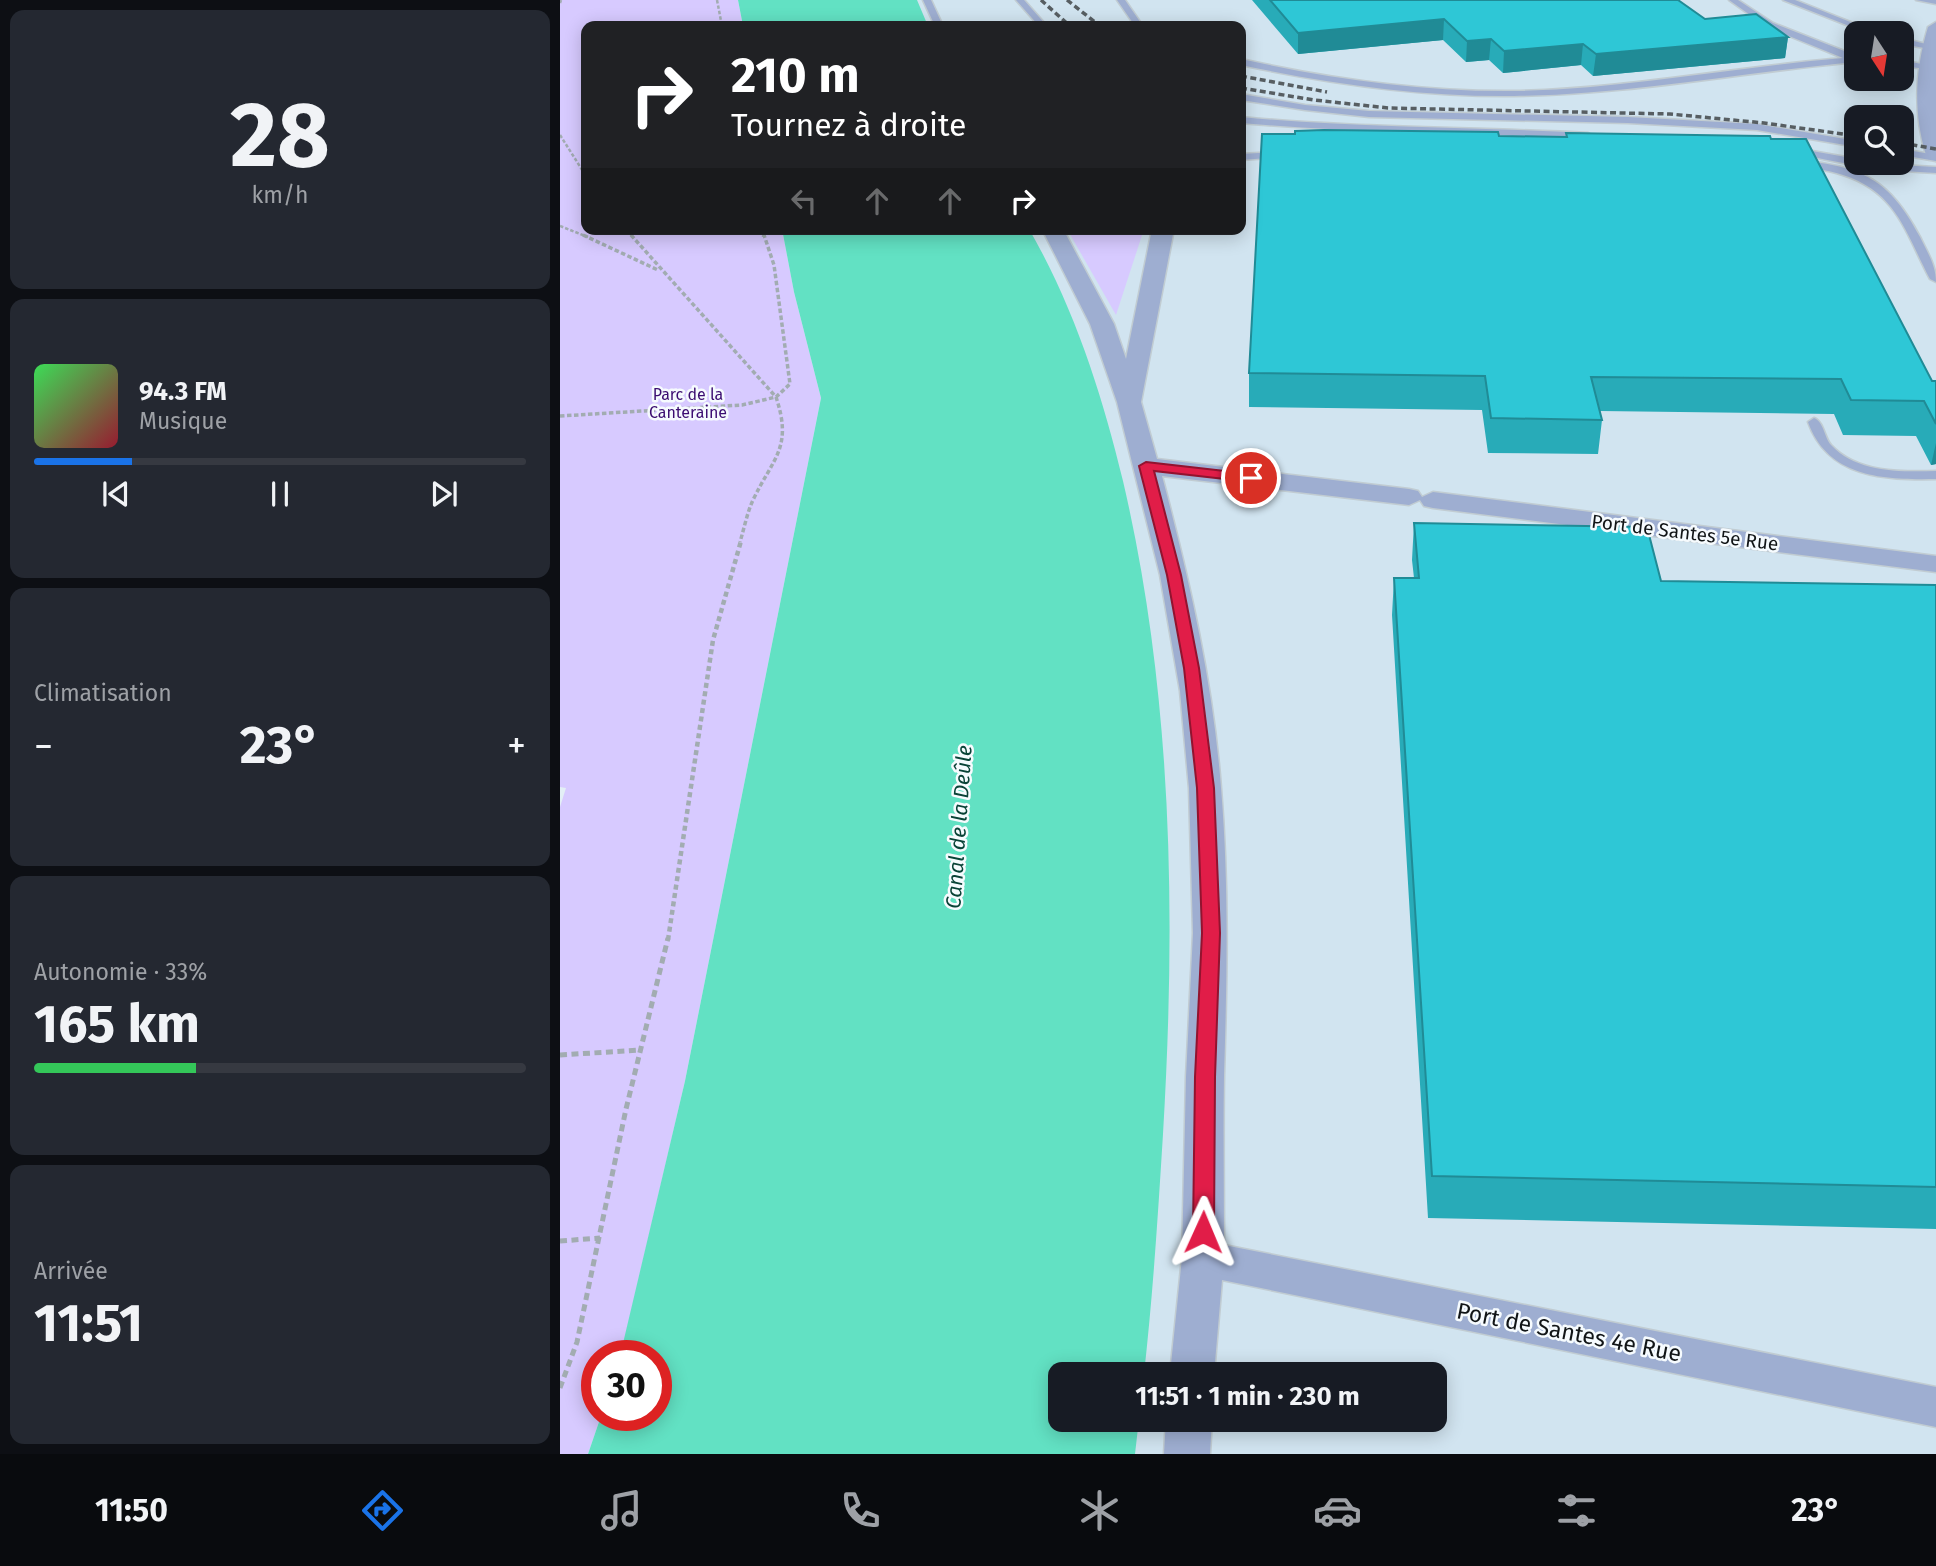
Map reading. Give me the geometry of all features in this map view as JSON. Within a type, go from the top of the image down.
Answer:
[{"type":"street","points":[[1936,27],[1930,46],[1925,88],[1936,157]]},
{"type":"street","points":[[1055,235],[1102,324],[1129,402],[1174,575],[1193,678],[1205,788],[1211,933],[1205,1077],[1203,1258],[1193,1362]]},
{"type":"street","points":[[1129,402],[1162,235]]},
{"type":"street","name":"Port de Santes 5e Rue","points":[[1146,466],[1936,564]]},
{"type":"street","name":"Port de Santes 4e Rue","points":[[1203,1258],[1936,1407]]},
{"type":"street","points":[[1187,1454],[1188,1432]]},
{"type":"lane","points":[[927,0],[937,21]]},
{"type":"lane","points":[[1020,0],[1039,21]]},
{"type":"lane","points":[[1121,0],[1136,21]]},
{"type":"lane","points":[[1733,0],[1770,25],[1844,55]]},
{"type":"lane","points":[[1920,0],[1936,2]]},
{"type":"lane","points":[[1795,1],[1844,21]]},
{"type":"lane","points":[[1914,43],[1930,46]]},
{"type":"lane","points":[[1246,63],[1310,76],[1384,86],[1550,92],[1844,60]]},
{"type":"lane","points":[[1914,64],[1927,66]]},
{"type":"lane","points":[[1246,98],[1369,114],[1442,119],[1609,120],[1755,127],[1844,142]]},
{"type":"lane","points":[[1246,121],[1328,128],[1602,136]]},
{"type":"lane","points":[[1914,154],[1936,157]]},
{"type":"lane","points":[[1246,157],[1286,155]]},
{"type":"lane","points":[[1844,161],[1792,156],[1844,172]]},
{"type":"lane","points":[[1914,169],[1936,170]]},
{"type":"lane","points":[[1851,175],[1867,181],[1890,196],[1936,279]]},
{"type":"lane","points":[[1814,422],[1824,445],[1852,463],[1881,472],[1936,475]]},
{"type":"path","points":[[717,0],[721,21]]},
{"type":"path","points":[[560,135],[581,168]]},
{"type":"path","points":[[560,226],[581,234]]},
{"type":"path","points":[[584,235],[662,272]]},
{"type":"path","points":[[560,1388],[577,1342],[641,1050],[666,951],[713,640],[752,501],[780,454],[783,418],[776,397],[631,235]]},
{"type":"path","points":[[560,416],[742,405],[776,397],[790,384],[774,265],[764,235]]},
{"type":"path","points":[[560,1055],[641,1050]]},
{"type":"path","points":[[560,1241],[600,1238]]},
{"type":"shaded area","points":[[793,0],[1936,0],[1936,1454],[739,1454],[860,235],[1246,235],[1246,21],[801,21]]},
{"type":"green space","name":"Parc de la Canteraine","points":[[560,0],[738,0],[742,21],[581,21],[581,235],[783,235],[794,292],[821,398],[685,1081],[624,1340],[581,1340],[581,1431],[596,1431],[588,1454],[560,1454],[560,807],[566,788],[560,787]]},
{"type":"green space","points":[[1070,235],[1142,235],[1116,315]]},
{"type":"water","points":[[738,0],[917,0],[926,21],[742,21]]},
{"type":"water","name":"Canal de la Deûle","points":[[783,235],[1032,235],[1073,320],[1106,416],[1140,562],[1161,724],[1169,888],[1163,1134],[1145,1362],[1048,1362],[1048,1432],[1138,1432],[1135,1454],[588,1454],[596,1431],[672,1431],[672,1340],[624,1340],[685,1081],[821,398],[794,292]]},
{"type":"building","points":[[1270,0],[1678,0],[1705,19],[1756,14],[1788,37],[1596,54],[1583,44],[1504,51],[1491,39],[1467,41],[1444,19],[1298,33]]},
{"type":"building","points":[[1295,131],[1498,132],[1499,136],[1567,137],[1566,133],[1806,139],[1932,381],[1936,381],[1936,424],[1924,401],[1851,400],[1841,379],[1591,377],[1602,420],[1491,418],[1485,376],[1249,373],[1262,134],[1295,134]]},
{"type":"building","points":[[1414,523],[1647,527],[1661,581],[1936,585],[1936,1187],[1432,1176],[1394,578],[1419,578]]},
{"type":"railway","points":[[1041,0],[1064,21]]},
{"type":"railway","points":[[1067,0],[1094,21]]},
{"type":"railway","points":[[1246,77],[1327,92]]},
{"type":"railway","points":[[1246,89],[1388,108],[1670,114],[1844,134]]},
{"type":"railway","points":[[1914,145],[1936,149]]},
{"type":"route","points":[[1203,1232],[1205,1077],[1211,933],[1205,788],[1195,691],[1174,575],[1146,466],[1251,478]]}]
